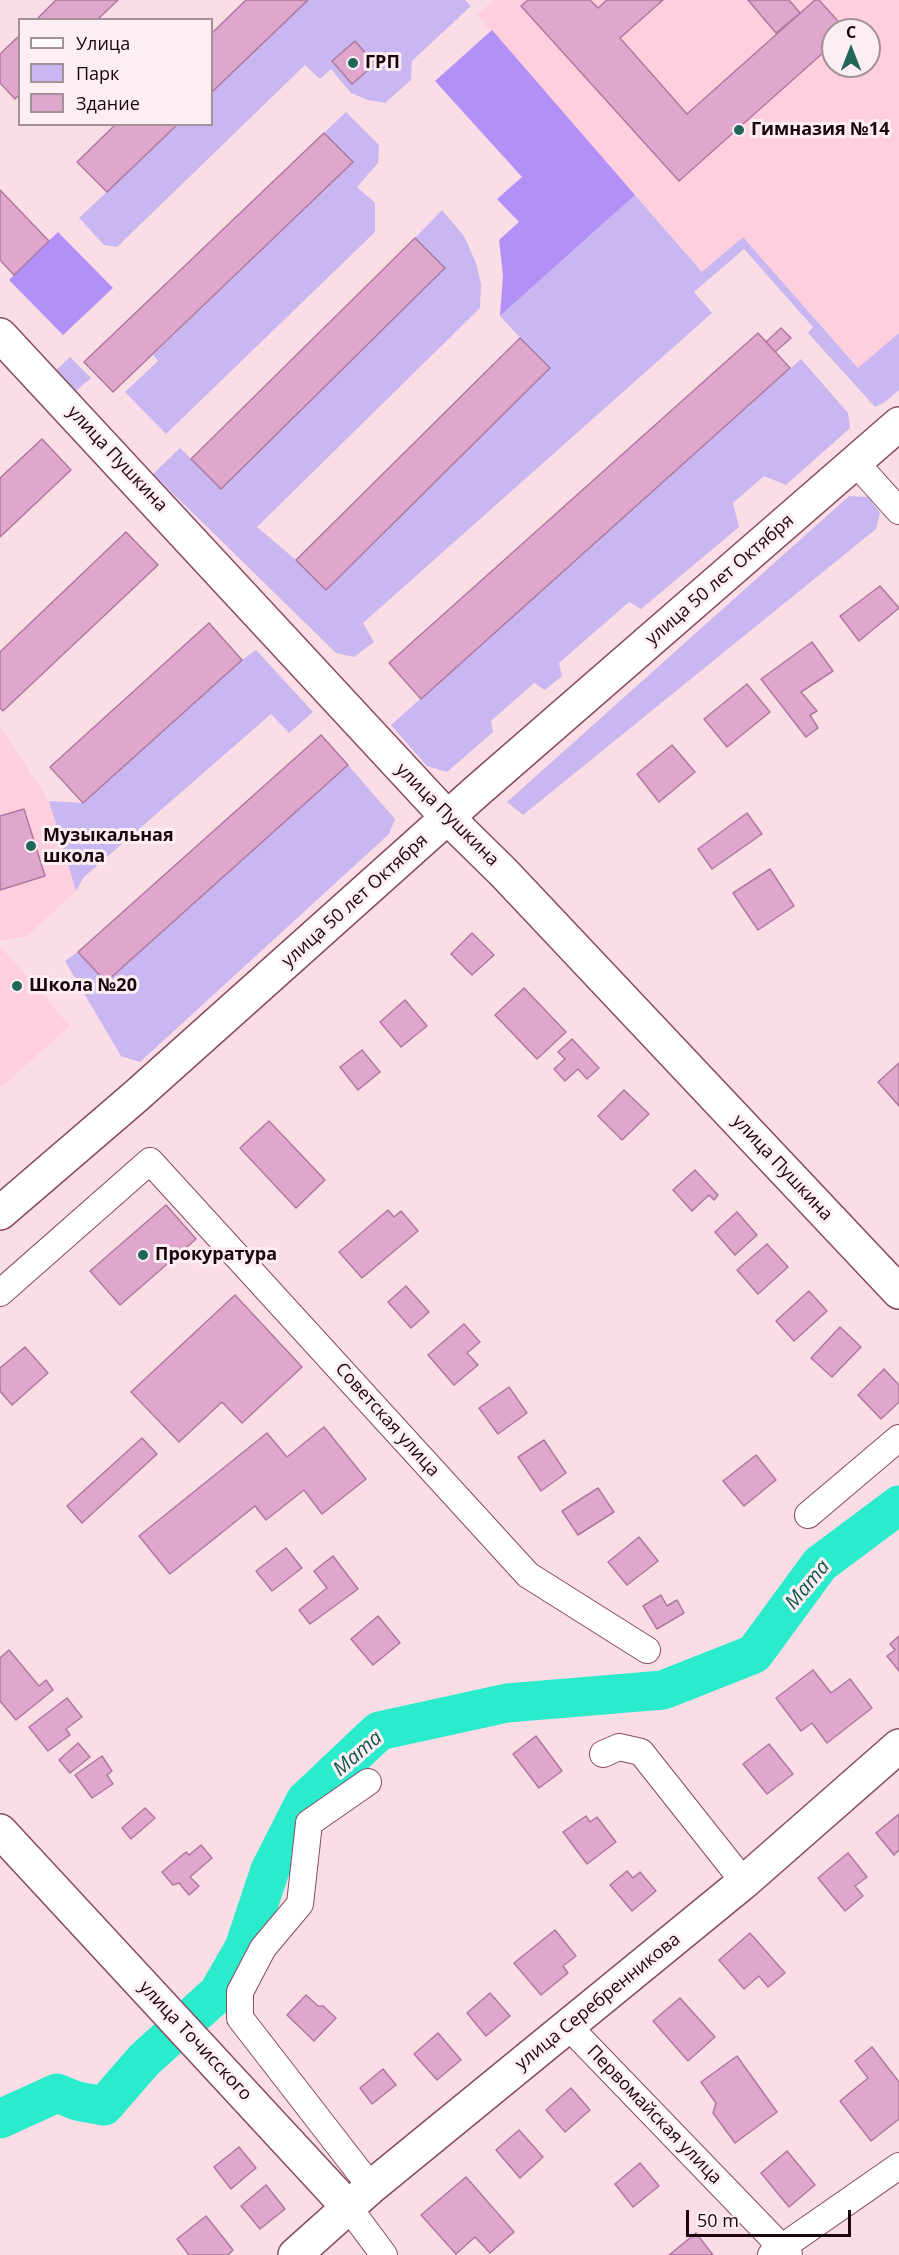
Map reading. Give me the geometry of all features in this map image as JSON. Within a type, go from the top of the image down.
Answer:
[{"type":"street","name":"улица Пушкина","points":[[0,335],[448,818],[504,873],[899,1292]]},
{"type":"street","name":"улица 50 лет Октября","points":[[0,1213],[899,424]]},
{"type":"street","points":[[856,463],[899,512]]},
{"type":"street","name":"Советская улица","points":[[0,1293],[150,1161],[528,1575],[647,1650]]},
{"type":"street","points":[[808,1515],[899,1438]]},
{"type":"street","name":"улица Серебренникова","points":[[295,2255],[360,2198],[744,1882],[899,1746]]},
{"type":"street","points":[[603,1754],[619,1747],[641,1752],[744,1882]]},
{"type":"street","points":[[360,2198],[240,2018],[240,1992],[263,1948],[300,1904],[309,1823],[368,1782]]},
{"type":"street","name":"улица Точисского","points":[[0,1831],[200,2045],[360,2198],[384,2255]]},
{"type":"street","name":"Первомайская улица","points":[[569,2027],[781,2252]]},
{"type":"street","points":[[781,2252],[899,2166]]},
{"type":"shaded area","name":"Гимназия №14","points":[[494,0],[899,0],[899,333],[859,368],[743,237],[703,272],[477,15]]},
{"type":"shaded area","points":[[492,30],[635,195],[500,316],[503,275],[499,240],[519,222],[497,199],[522,177],[435,81]]},
{"type":"shaded area","points":[[58,232],[113,288],[63,335],[9,280]]},
{"type":"shaded area","name":"Музыкальная школа","points":[[0,727],[49,801],[76,891],[26,937],[0,940]]},
{"type":"shaded area","name":"Школа №20","points":[[0,946],[70,1026],[0,1088]]},
{"type":"green space","points":[[308,0],[465,0],[471,6],[412,61],[411,80],[385,103],[368,100],[351,93],[331,69],[320,79],[305,65],[117,247],[104,245],[79,218],[177,126],[213,126],[213,91]]},
{"type":"green space","points":[[346,112],[379,145],[378,163],[357,187],[375,203],[375,232],[166,434],[125,392],[158,361],[153,355],[352,163],[324,133]]},
{"type":"green space","points":[[635,195],[702,272],[743,237],[858,368],[899,333],[899,390],[875,407],[808,333],[813,327],[744,249],[694,292],[712,313],[363,623],[374,642],[354,657],[336,653],[153,474],[180,448],[221,488],[444,268],[415,238],[442,210],[464,236],[476,263],[481,284],[480,308],[257,527],[296,560],[325,589],[549,369],[500,316]]},
{"type":"green space","points":[[70,357],[91,378],[71,395],[51,375]]},
{"type":"green space","points":[[801,359],[848,413],[850,428],[786,485],[764,476],[733,503],[739,527],[641,609],[629,602],[559,663],[562,676],[545,690],[534,683],[491,721],[493,732],[447,772],[427,766],[391,725]]},
{"type":"green space","points":[[849,496],[868,497],[880,513],[876,529],[523,815],[507,802]]},
{"type":"green space","points":[[256,650],[313,712],[289,733],[271,714],[84,877],[76,891],[49,801],[83,803]]},
{"type":"green space","points":[[348,765],[395,819],[389,834],[140,1062],[121,1056],[65,961],[78,952],[106,982]]},
{"type":"building","points":[[56,0],[118,0],[99,18],[38,18]]},
{"type":"building","points":[[246,0],[308,0],[213,91],[213,32]]},
{"type":"building","points":[[528,0],[590,0],[598,8],[607,0],[663,0],[620,38],[687,114],[815,0],[819,0],[835,18],[821,18],[821,55],[679,181],[521,6]]},
{"type":"building","points":[[748,0],[789,0],[800,13],[776,33]]},
{"type":"building","points":[[18,37],[18,96],[15,99],[0,83],[0,54]]},
{"type":"building","name":"ГРП","points":[[355,41],[375,64],[352,84],[332,61]]},
{"type":"building","points":[[114,126],[176,126],[107,192],[77,162]]},
{"type":"building","points":[[324,133],[353,162],[113,392],[84,362]]},
{"type":"building","points":[[0,190],[49,241],[14,275],[0,260]]},
{"type":"building","points":[[415,238],[445,268],[221,489],[191,459]]},
{"type":"building","points":[[781,328],[791,338],[775,352],[766,342]]},
{"type":"building","points":[[758,333],[790,368],[421,699],[389,663]]},
{"type":"building","points":[[520,338],[550,368],[326,590],[296,560]]},
{"type":"building","points":[[42,439],[71,470],[0,537],[0,478]]},
{"type":"building","points":[[126,532],[158,565],[3,711],[0,708],[0,652]]},
{"type":"building","points":[[880,586],[899,608],[859,641],[840,616]]},
{"type":"building","points":[[209,623],[242,660],[83,803],[50,767]]},
{"type":"building","points":[[812,642],[833,671],[801,692],[817,711],[810,715],[818,728],[806,737],[761,679]]},
{"type":"building","points":[[747,684],[770,712],[727,747],[704,719]]},
{"type":"building","points":[[321,735],[348,765],[106,982],[78,952]]},
{"type":"building","points":[[672,745],[695,772],[659,802],[637,774]]},
{"type":"building","points":[[24,809],[45,876],[0,890],[0,816]]},
{"type":"building","points":[[747,813],[762,834],[712,869],[698,849]]},
{"type":"building","points":[[770,869],[794,906],[758,930],[733,893]]},
{"type":"building","points":[[472,933],[494,955],[472,975],[451,954]]},
{"type":"building","points":[[524,988],[566,1032],[537,1059],[495,1015]]},
{"type":"building","points":[[405,1000],[427,1026],[401,1047],[380,1022]]},
{"type":"building","points":[[572,1039],[599,1068],[587,1079],[578,1069],[565,1081],[554,1069],[565,1059],[558,1052]]},
{"type":"building","points":[[362,1050],[380,1072],[358,1090],[340,1067]]},
{"type":"building","points":[[899,1063],[899,1106],[878,1082]]},
{"type":"building","points":[[624,1090],[649,1114],[622,1140],[598,1116]]},
{"type":"building","points":[[269,1121],[325,1180],[296,1208],[240,1148]]},
{"type":"building","points":[[695,1170],[718,1195],[714,1200],[709,1195],[692,1211],[673,1190]]},
{"type":"building","name":"Прокуратура","points":[[166,1205],[196,1239],[120,1305],[90,1271]]},
{"type":"building","points":[[388,1210],[394,1217],[401,1211],[418,1231],[362,1278],[339,1252]]},
{"type":"building","points":[[737,1212],[757,1235],[735,1255],[715,1232]]},
{"type":"building","points":[[767,1244],[788,1267],[758,1294],[737,1270]]},
{"type":"building","points":[[406,1286],[429,1312],[411,1328],[388,1302]]},
{"type":"building","points":[[809,1291],[827,1311],[794,1341],[776,1321]]},
{"type":"building","points":[[235,1295],[302,1367],[242,1423],[222,1402],[179,1442],[131,1392]]},
{"type":"building","points":[[464,1324],[480,1342],[467,1353],[478,1365],[454,1385],[428,1355]]},
{"type":"building","points":[[840,1327],[861,1347],[832,1377],[811,1358]]},
{"type":"building","points":[[25,1347],[48,1373],[12,1405],[0,1391],[0,1368]]},
{"type":"building","points":[[884,1369],[899,1385],[899,1402],[881,1419],[858,1395]]},
{"type":"building","points":[[509,1387],[527,1413],[498,1434],[479,1408]]},
{"type":"building","points":[[324,1427],[366,1479],[322,1514],[304,1490],[266,1520],[255,1506],[170,1574],[139,1536],[267,1433],[287,1457]]},
{"type":"building","points":[[142,1438],[157,1454],[82,1523],[67,1506]]},
{"type":"building","points":[[544,1440],[566,1473],[541,1491],[518,1457]]},
{"type":"building","points":[[756,1455],[776,1480],[744,1506],[723,1481]]},
{"type":"building","points":[[598,1488],[614,1512],[578,1535],[562,1511]]},
{"type":"building","points":[[639,1537],[658,1561],[627,1585],[608,1562]]},
{"type":"building","points":[[286,1548],[302,1568],[272,1591],[256,1571]]},
{"type":"building","points":[[333,1556],[358,1589],[310,1624],[299,1610],[327,1588],[314,1571]]},
{"type":"building","points":[[661,1595],[667,1606],[677,1600],[684,1613],[657,1629],[643,1606]]},
{"type":"building","points":[[378,1616],[400,1643],[373,1665],[351,1639]]},
{"type":"building","points":[[899,1636],[899,1671],[887,1656],[895,1650],[890,1644]]},
{"type":"building","points":[[9,1650],[39,1686],[46,1680],[53,1690],[16,1720],[0,1701],[0,1658]]},
{"type":"building","points":[[813,1670],[831,1693],[850,1679],[872,1708],[827,1743],[812,1723],[801,1731],[776,1698]]},
{"type":"building","points":[[67,1698],[82,1717],[66,1729],[70,1735],[48,1751],[29,1727]]},
{"type":"building","points":[[536,1736],[562,1771],[539,1788],[513,1754]]},
{"type":"building","points":[[78,1743],[90,1757],[70,1773],[59,1760]]},
{"type":"building","points":[[769,1744],[793,1774],[767,1794],[743,1764]]},
{"type":"building","points":[[102,1756],[112,1771],[107,1775],[113,1784],[92,1798],[75,1775]]},
{"type":"building","points":[[145,1808],[155,1818],[131,1839],[122,1828]]},
{"type":"building","points":[[899,1814],[899,1850],[894,1855],[876,1833]]},
{"type":"building","points":[[586,1816],[590,1822],[597,1817],[616,1842],[587,1864],[563,1832]]},
{"type":"building","points":[[201,1845],[212,1858],[190,1877],[199,1886],[189,1895],[179,1883],[173,1885],[162,1872],[186,1852],[189,1855]]},
{"type":"building","points":[[848,1853],[867,1877],[855,1886],[863,1896],[845,1911],[818,1878]]},
{"type":"building","points":[[627,1871],[633,1878],[640,1872],[656,1891],[632,1911],[610,1885]]},
{"type":"building","points":[[555,1930],[576,1956],[563,1966],[568,1973],[541,1995],[514,1963]]},
{"type":"building","points":[[750,1933],[785,1973],[768,1987],[759,1976],[744,1989],[719,1960]]},
{"type":"building","points":[[490,1993],[510,2016],[486,2036],[467,2013]]},
{"type":"building","points":[[306,1995],[336,2018],[314,2041],[287,2015]]},
{"type":"building","points":[[680,1998],[715,2037],[688,2061],[653,2021]]},
{"type":"building","points":[[438,2033],[461,2060],[437,2080],[414,2054]]},
{"type":"building","points":[[872,2047],[899,2082],[899,2119],[871,2141],[840,2101],[868,2078],[855,2061]]},
{"type":"building","points":[[737,2056],[777,2112],[735,2143],[713,2113],[716,2103],[701,2082]]},
{"type":"building","points":[[383,2069],[396,2085],[372,2104],[360,2088]]},
{"type":"building","points":[[571,2088],[590,2110],[565,2132],[546,2110]]},
{"type":"building","points":[[519,2130],[543,2157],[520,2178],[496,2150]]},
{"type":"building","points":[[239,2147],[256,2168],[231,2189],[214,2167]]},
{"type":"building","points":[[787,2151],[815,2185],[789,2207],[761,2173]]},
{"type":"building","points":[[640,2163],[659,2186],[633,2207],[615,2184]]},
{"type":"building","points":[[466,2177],[514,2232],[490,2253],[475,2237],[456,2254],[421,2215]]},
{"type":"building","points":[[266,2185],[285,2209],[260,2229],[241,2206]]},
{"type":"building","points":[[206,2216],[233,2250],[228,2255],[189,2255],[177,2239]]},
{"type":"building","points":[[696,2233],[713,2255],[669,2255]]},
{"type":"waterway","name":"Мата","points":[[0,2119],[57,2093],[77,2101],[104,2106],[144,2060],[218,1993],[244,1948],[270,1870],[305,1801],[379,1731],[507,1703],[663,1690],[754,1654],[820,1564],[899,1505]]},
{"type":"place","name":"ГРП","points":[[353,63]]},
{"type":"place","name":"Гимназия №14","points":[[739,130]]},
{"type":"place","name":"Музыкальная школа","points":[[31,846]]},
{"type":"place","name":"Школа №20","points":[[17,986]]},
{"type":"place","name":"Прокуратура","points":[[143,1255]]}]
